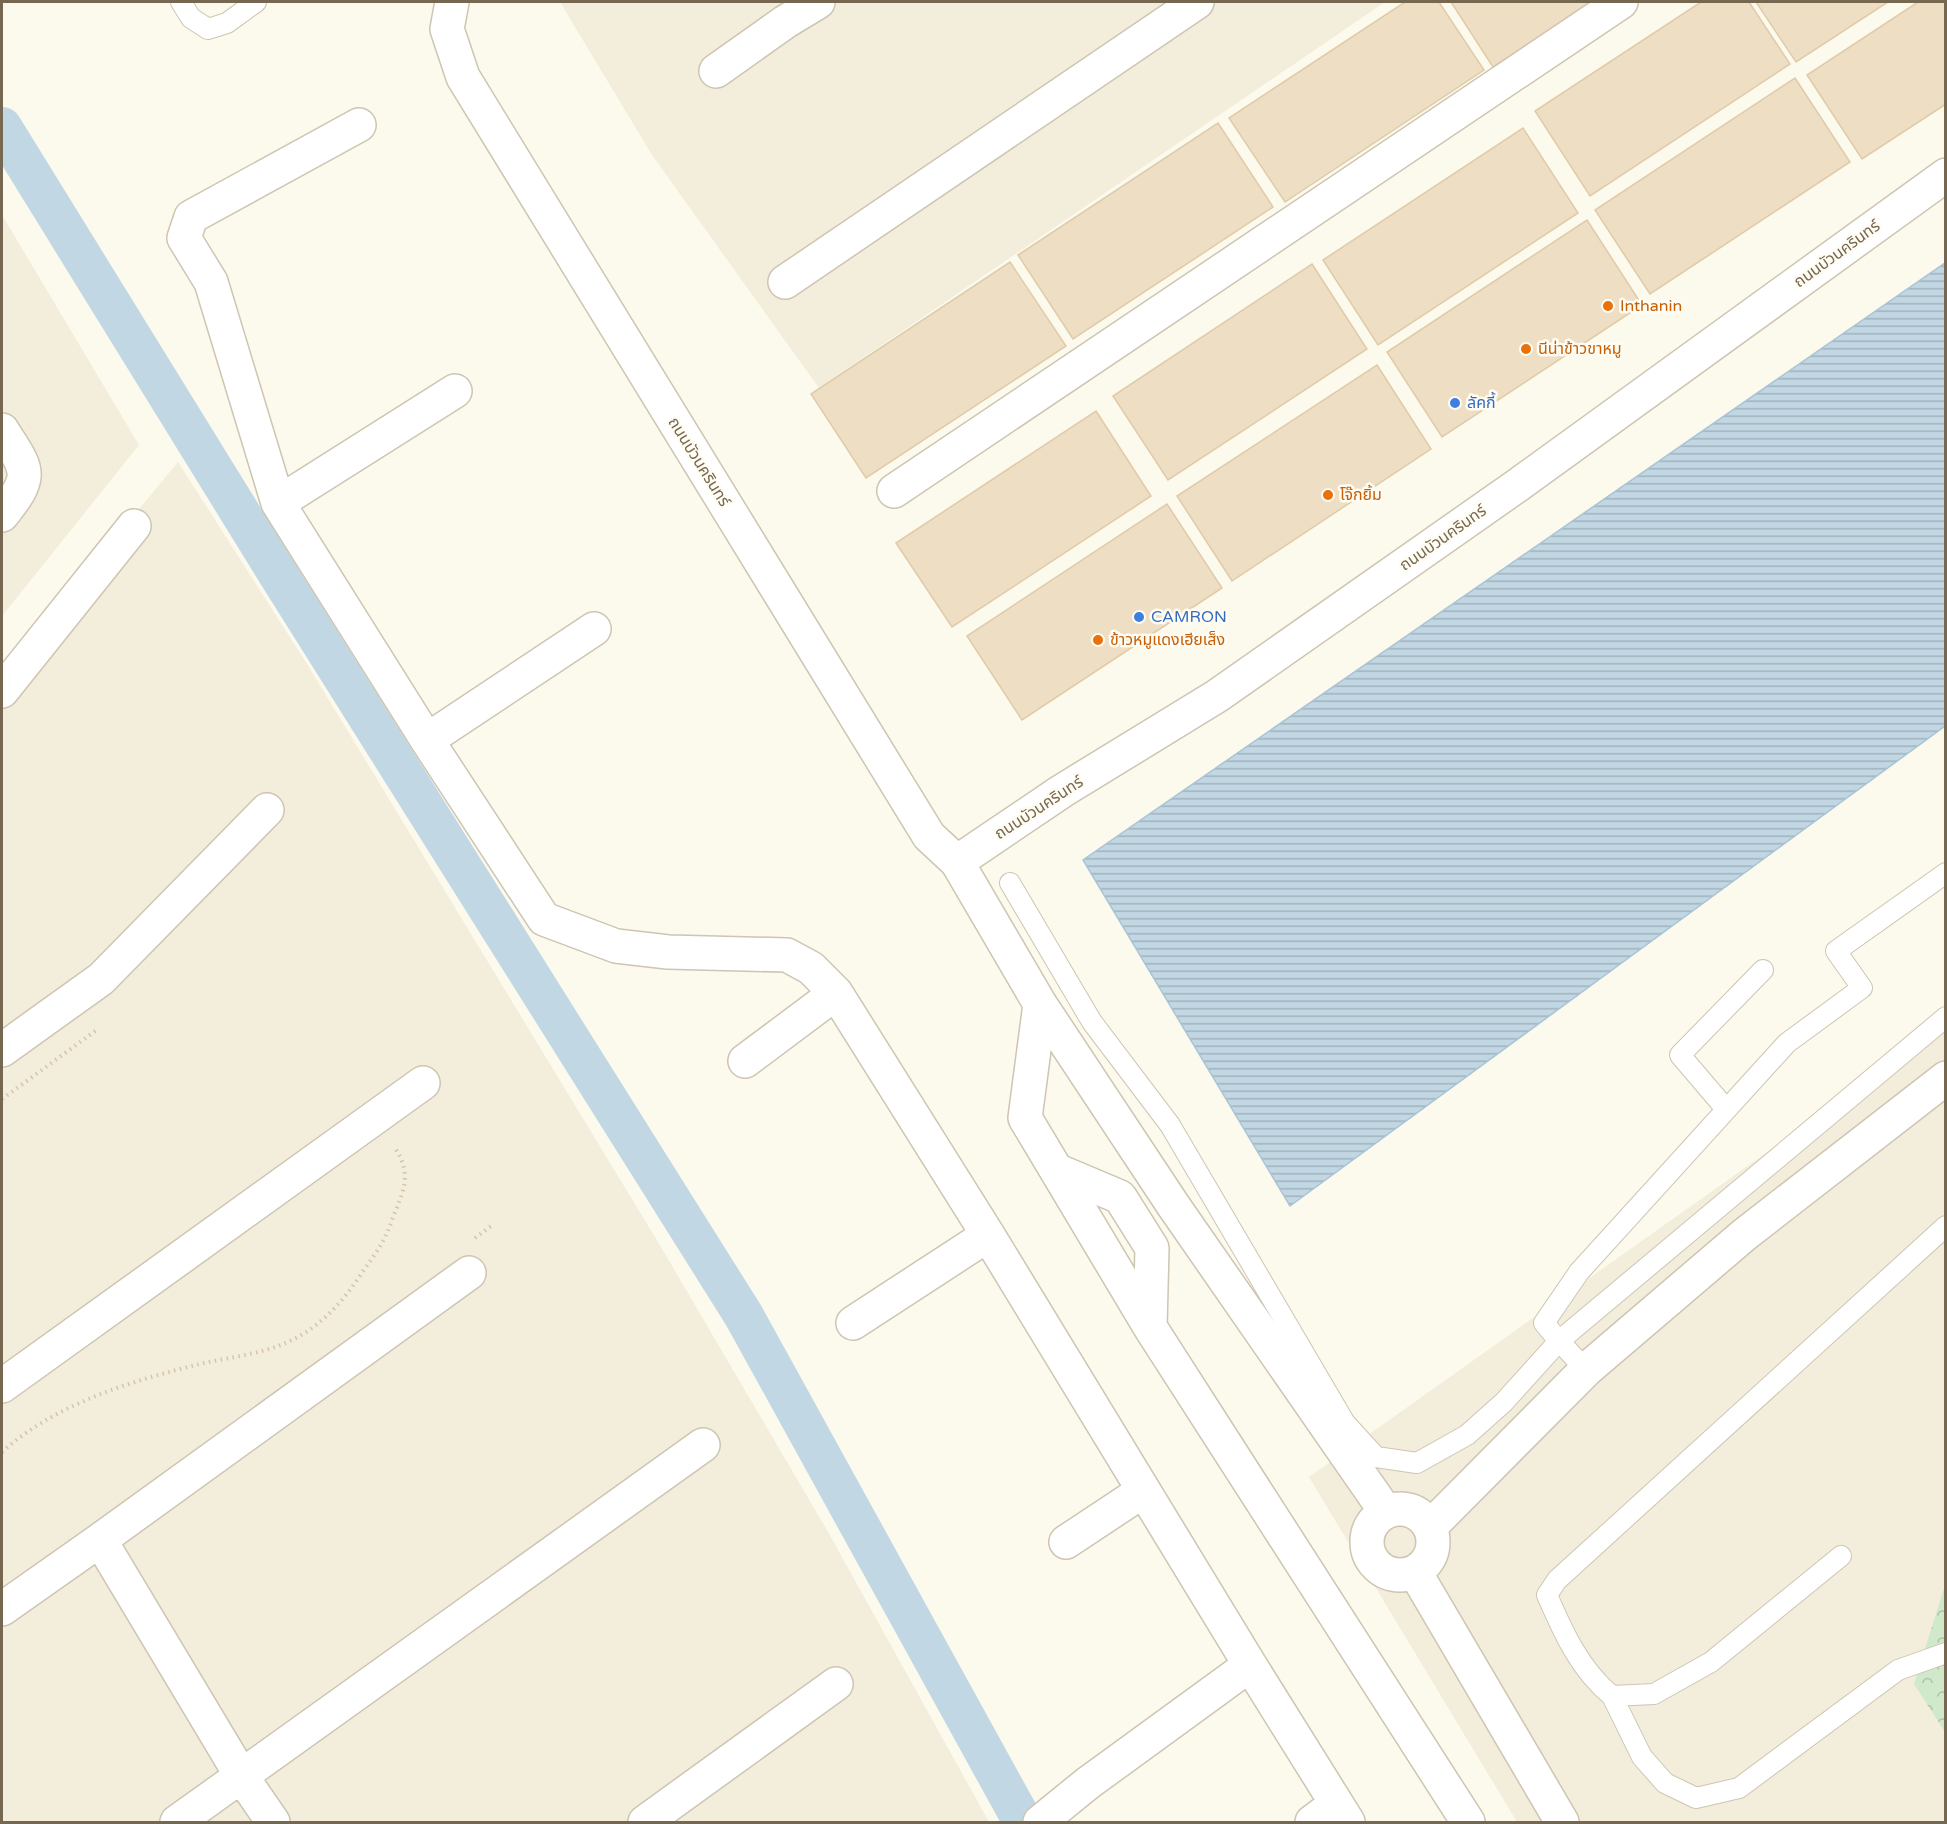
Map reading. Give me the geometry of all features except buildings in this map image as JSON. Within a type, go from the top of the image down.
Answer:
[{"type":"street","name":"ถนนบัวนครินทร์","points":[[452,2],[447,29],[463,77],[929,836],[957,862],[1062,791],[1227,689],[1518,485],[1946,175]]},
{"type":"street","points":[[716,71],[778,12],[818,2]]},
{"type":"street","points":[[785,282],[1197,2]]},
{"type":"street","points":[[894,491],[1621,2]]},
{"type":"street","points":[[360,125],[191,217],[184,238],[211,282],[278,503],[427,741],[544,919],[616,946],[668,952],[787,955],[811,968],[836,993],[988,1235],[1250,1665],[1332,1816]]},
{"type":"street","points":[[278,503],[455,391]]},
{"type":"street","points":[[2,430],[23,464],[25,478],[17,496],[2,515]]},
{"type":"street","points":[[2,691],[134,526]]},
{"type":"street","points":[[427,741],[594,629]]},
{"type":"street","points":[[2,1050],[101,979],[267,810]]},
{"type":"street","points":[[957,862],[1040,1004],[1173,1205],[1386,1512]]},
{"type":"street","points":[[745,1061],[836,993]]},
{"type":"street","points":[[1040,1004],[1025,1118],[1150,1327],[1342,1630],[1468,1822]]},
{"type":"street","points":[[1431,1527],[1586,1370],[1744,1234],[1946,1078]]},
{"type":"street","points":[[2,1386],[423,1083]]},
{"type":"street","points":[[1056,1170],[1120,1197],[1152,1248],[1150,1327]]},
{"type":"street","points":[[853,1323],[988,1235]]},
{"type":"street","points":[[2,1609],[469,1274]]},
{"type":"street","points":[[177,1822],[703,1444]]},
{"type":"street","points":[[1065,1542],[1143,1491]]},
{"type":"street","points":[[1398,1509],[1411,1510],[1423,1517],[1431,1527],[1434,1540],[1432,1553],[1425,1564],[1415,1572],[1402,1576],[1389,1574],[1378,1567],[1370,1557],[1367,1544],[1368,1532],[1375,1520],[1386,1512],[1398,1509]]},
{"type":"street","points":[[100,1540],[242,1777],[273,1822]]},
{"type":"street","points":[[1415,1572],[1562,1822]]},
{"type":"street","points":[[1040,1822],[1088,1783],[1250,1665]]},
{"type":"street","points":[[645,1822],[836,1684]]},
{"type":"lane","points":[[181,2],[191,18],[208,29],[227,23],[256,2]]},
{"type":"lane","points":[[1586,1370],[1544,1323],[1579,1272],[1787,1043],[1862,988],[1836,951],[1946,873]]},
{"type":"lane","points":[[1010,883],[1092,1022],[1170,1125],[1345,1423],[1376,1457],[1418,1463],[1467,1435],[1504,1402],[1559,1341],[1946,1017]]},
{"type":"lane","points":[[1726,1110],[1680,1055],[1763,970]]},
{"type":"lane","points":[[1946,1226],[1557,1580],[1547,1595],[1568,1642],[1598,1685],[1612,1696],[1642,1757],[1665,1783],[1696,1798],[1739,1788],[1898,1670],[1946,1653]]},
{"type":"lane","points":[[1612,1696],[1654,1694],[1711,1662],[1841,1556]]},
{"type":"path","points":[[2,1452],[48,1419],[92,1399],[154,1376],[250,1354],[292,1340],[327,1317],[349,1294],[385,1240],[407,1175],[401,1157],[393,1145]]},
{"type":"shaded area","points":[[560,2],[1385,2],[819,388],[652,155]]},
{"type":"shaded area","points":[[2,215],[139,445],[2,616]]},
{"type":"shaded area","points":[[178,462],[307,664],[658,1242],[828,1532],[989,1822],[2,1822],[2,675]]},
{"type":"shaded area","points":[[1945,1026],[1945,1822],[1517,1822],[1309,1477]]},
{"type":"green space","points":[[1945,1585],[1945,1732],[1914,1684]]},
{"type":"water","points":[[1945,263],[1945,726],[1290,1206],[1083,860]]},
{"type":"waterway","points":[[2,127],[278,574],[744,1316],[1023,1822]]},
{"type":"place","name":"Inthanin","points":[[1608,306]]},
{"type":"place","name":"นีน่าข้าวขาหมู","points":[[1526,349]]},
{"type":"place","name":"ลัคกี้","points":[[1455,403]]},
{"type":"place","name":"โจ๊กยิ้ม","points":[[1328,495]]},
{"type":"place","name":"CAMRON","points":[[1139,617]]},
{"type":"place","name":"ข้าวหมูแดงเฮียเส็ง","points":[[1098,640]]}]
